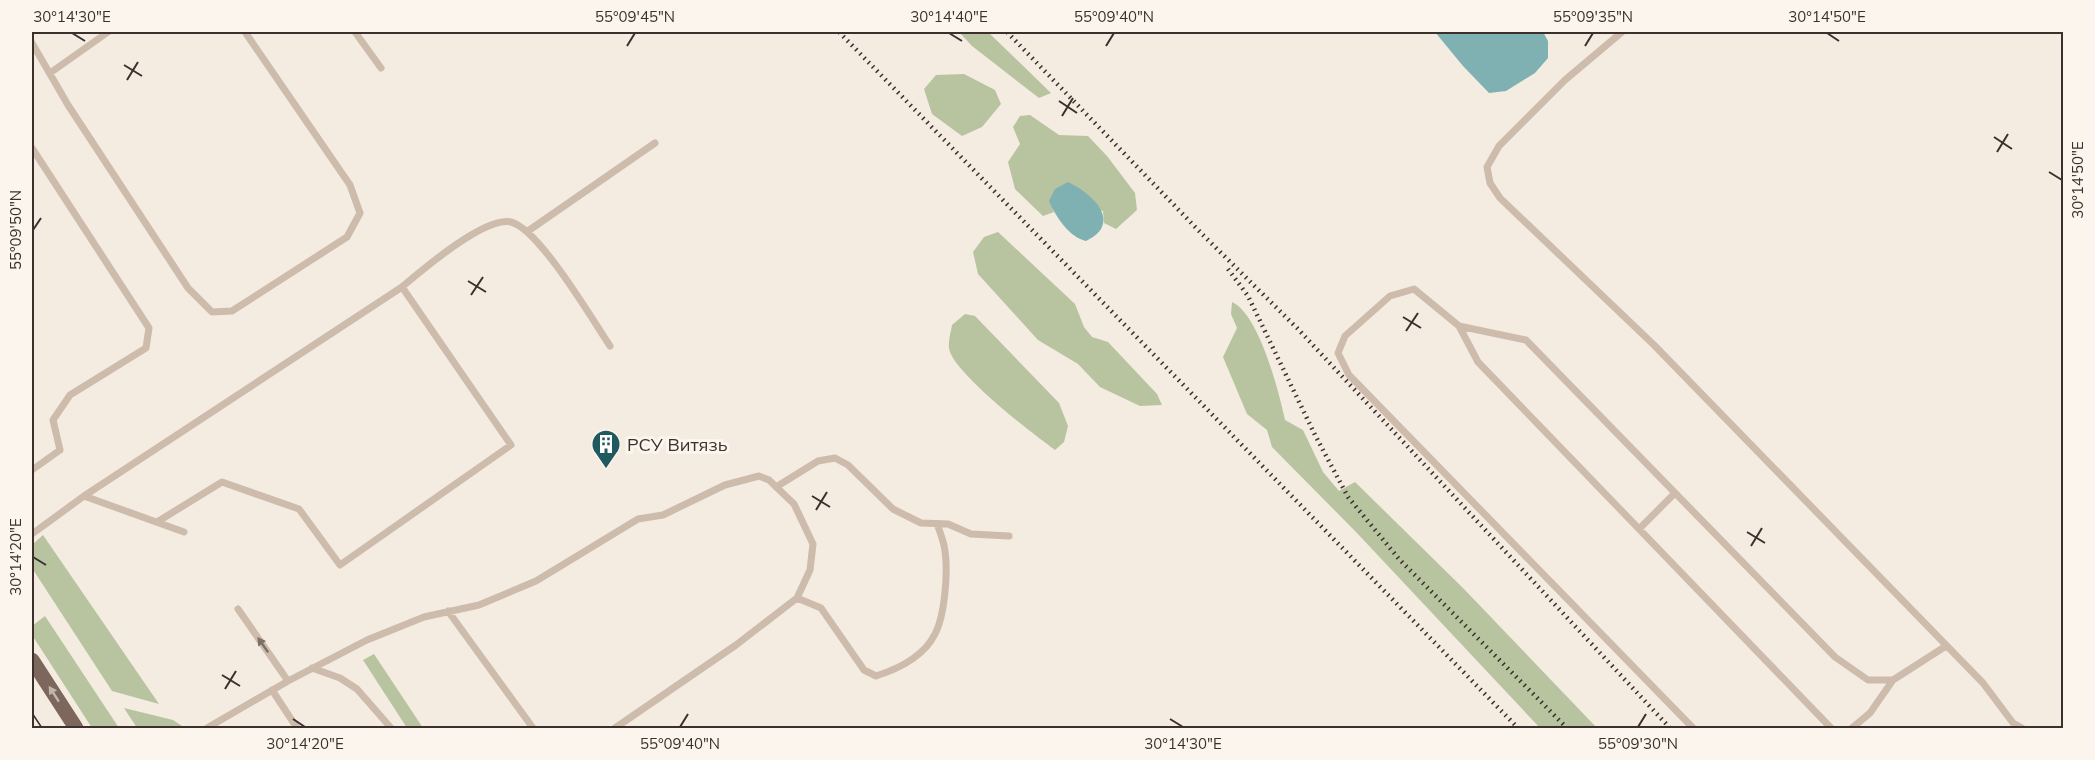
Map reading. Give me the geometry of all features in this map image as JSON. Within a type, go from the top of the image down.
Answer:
[{"type":"main road","points":[[32,660],[76,729]]},
{"type":"lane","points":[[50,73],[108,32]]},
{"type":"lane","points":[[32,42],[68,105],[188,288],[212,312],[232,311],[347,237],[360,213],[350,185],[244,32]]},
{"type":"lane","points":[[356,32],[381,68]]},
{"type":"lane","points":[[1622,32],[1565,80],[1499,147],[1487,167],[1490,183],[1500,198],[1654,345],[1983,683],[2013,723],[2022,729]]},
{"type":"lane","points":[[528,231],[655,143]]},
{"type":"lane","points":[[32,148],[149,328],[146,348],[70,395],[53,420],[60,450],[32,470]]},
{"type":"lane","points":[[32,534],[84,496],[402,287],[430,263],[484,227],[509,221],[528,231],[546,251],[610,346]]},
{"type":"lane","points":[[157,522],[222,482],[299,509],[340,565],[511,445],[402,287]]},
{"type":"lane","points":[[1693,729],[1349,375],[1338,353],[1345,336],[1390,296],[1414,289],[1459,326],[1478,362],[1831,729]]},
{"type":"lane","points":[[1459,326],[1526,340],[1835,657],[1868,680],[1893,680]]},
{"type":"lane","points":[[777,487],[818,461],[835,458],[848,465],[893,509],[921,523],[948,524],[970,534],[1009,536]]},
{"type":"lane","points":[[207,729],[288,681],[367,640],[424,617],[479,605],[536,581],[639,519],[663,515],[725,485],[759,476],[769,480],[794,504],[813,544],[810,570],[797,598],[736,645],[615,729]]},
{"type":"lane","points":[[1639,529],[1675,493]]},
{"type":"lane","points":[[84,496],[184,532]]},
{"type":"lane","points":[[797,598],[821,608],[864,670],[876,676],[894,670],[921,652],[936,633],[945,595],[945,550],[937,524]]},
{"type":"lane","points":[[238,609],[288,681]]},
{"type":"lane","points":[[448,611],[533,729]]},
{"type":"lane","points":[[1852,729],[1870,713],[1893,680],[1946,646]]},
{"type":"lane","points":[[312,668],[340,678],[357,689],[391,729]]},
{"type":"lane","points":[[272,690],[297,729]]},
{"type":"green space","points":[[959,32],[988,32],[1051,93],[1039,98],[972,46]]},
{"type":"green space","points":[[964,74],[995,90],[1001,104],[982,127],[962,136],[932,114],[924,89],[936,75]]},
{"type":"green space","points":[[1030,115],[1059,135],[1088,136],[1107,156],[1135,193],[1137,210],[1116,229],[1104,223],[1103,211],[1050,201],[1054,212],[1043,216],[1015,189],[1008,162],[1020,144],[1013,127],[1020,116]]},
{"type":"green space","points":[[998,232],[1075,304],[1084,327],[1092,337],[1108,342],[1157,394],[1162,405],[1140,406],[1100,387],[1078,364],[1038,340],[978,274],[973,252],[984,237]]},
{"type":"green space","points":[[1232,302],[1242,309],[1259,337],[1273,374],[1285,420],[1303,430],[1323,472],[1339,491],[1355,482],[1463,588],[1597,728],[1540,728],[1356,532],[1272,447],[1267,430],[1247,414],[1223,357],[1237,328],[1231,314]]},
{"type":"green space","points":[[965,314],[975,316],[1059,403],[1068,426],[1064,442],[1055,450],[995,402],[963,372],[953,358],[949,348],[952,325]]},
{"type":"green space","points":[[43,535],[159,704],[112,691],[32,568],[32,545]]},
{"type":"green space","points":[[45,616],[119,728],[92,728],[32,635],[32,626]]},
{"type":"green space","points":[[374,654],[423,728],[407,728],[363,660]]},
{"type":"green space","points":[[124,708],[173,720],[185,728],[137,728]]},
{"type":"water","points":[[1435,32],[1543,32],[1548,41],[1548,58],[1535,73],[1506,91],[1489,93]]},
{"type":"water","points":[[1068,182],[1088,195],[1103,214],[1101,229],[1086,241],[1074,235],[1064,225],[1049,201],[1055,189]]},
{"type":"tram line","points":[[32,713],[42,728]]},
{"type":"railway","points":[[839,32],[1518,728]]},
{"type":"railway","points":[[1007,32],[1201,233],[1297,328],[1670,728]]},
{"type":"railway","points":[[1228,269],[1248,296],[1315,435],[1348,497],[1399,559],[1567,728]]},
{"type":"place","name":"РСУ Витязь","points":[[606,470]]}]
